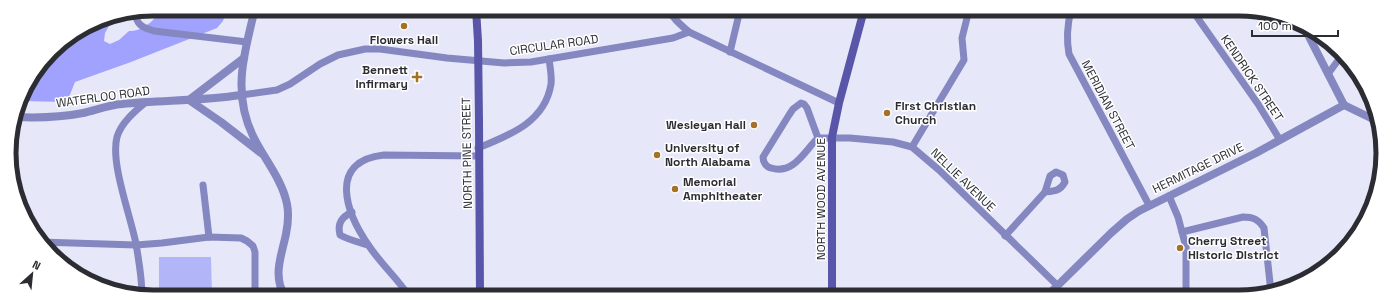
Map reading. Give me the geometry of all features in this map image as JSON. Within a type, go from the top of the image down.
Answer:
[{"type":"main road","name":"NORTH PINE STREET","points":[[476,16],[478,41],[480,290]]},
{"type":"main road","name":"NORTH WOOD AVENUE","points":[[832,290],[832,137],[839,103],[862,16]]},
{"type":"street","points":[[253,16],[244,58],[241,95],[248,123],[264,156],[281,184],[287,204],[287,233],[278,266],[279,280],[283,290]]},
{"type":"street","points":[[673,16],[678,23],[689,32],[839,103]]},
{"type":"street","points":[[730,52],[739,16]]},
{"type":"street","points":[[912,147],[964,60],[962,38],[968,16]]},
{"type":"street","name":"MERIDIAN STREET","points":[[1070,16],[1066,40],[1069,54],[1149,206]]},
{"type":"street","name":"KENDRICK STREET","points":[[1196,16],[1258,104],[1280,140]]},
{"type":"street","points":[[137,17],[138,23],[144,28],[154,31],[247,42]]},
{"type":"street","name":"CIRCULAR ROAD","points":[[241,95],[277,90],[338,55],[365,48],[504,63],[531,62],[673,38],[689,32]]},
{"type":"street","points":[[1307,33],[1344,105],[1371,119]]},
{"type":"street","points":[[244,58],[189,100],[222,122],[264,156]]},
{"type":"street","points":[[404,290],[368,245],[352,212],[347,200],[346,187],[349,173],[358,162],[371,156],[384,154],[478,152],[527,125],[538,114],[545,103],[551,84],[549,59]]},
{"type":"street","points":[[1328,74],[1339,60]]},
{"type":"street","name":"WATERLOO ROAD","points":[[21,117],[33,118],[81,113],[120,104],[215,99],[241,95]]},
{"type":"street","points":[[142,289],[136,245],[124,198],[117,164],[116,150],[118,136],[125,123],[146,102]]},
{"type":"street","points":[[801,103],[807,108],[818,138],[791,167],[784,169],[773,169],[768,167],[763,160],[763,156],[793,109],[801,103]]},
{"type":"street","name":"HERMITAGE DRIVE","points":[[1052,290],[1127,219],[1149,206],[1280,140],[1344,105]]},
{"type":"street","name":"NELLIE AVENUE","points":[[818,138],[832,137],[893,142],[912,147],[940,170],[1005,236],[1057,285]]},
{"type":"street","points":[[203,185],[209,236]]},
{"type":"street","points":[[1005,236],[1045,192]]},
{"type":"street","points":[[1169,196],[1186,247],[1186,290]]},
{"type":"street","points":[[352,212],[340,220],[338,228],[340,235],[348,240],[368,245]]},
{"type":"street","points":[[1182,232],[1243,217],[1251,217],[1258,220],[1264,228],[1270,286]]},
{"type":"street","points":[[49,242],[136,245],[209,236],[241,238],[253,246],[255,252],[255,290]]},
{"type":"street","points":[[1057,285],[1057,290]]},
{"type":"shaded area","points":[[156,16],[225,16],[223,21],[217,28],[131,62],[75,82],[67,102],[26,101],[34,84],[50,63],[70,44],[84,34],[111,23],[105,33],[104,41],[110,44],[119,40],[129,31],[138,30],[152,21]]},
{"type":"shaded area","points":[[159,257],[211,257],[212,290],[159,290]]},
{"type":"place","name":"Flowers Hall","points":[[404,26]]},
{"type":"place","name":"Bennett Infirmary","points":[[417,77]]},
{"type":"place","name":"First Christian Church","points":[[887,113]]},
{"type":"place","name":"Wesleyan Hall","points":[[754,125]]},
{"type":"place","name":"University of North Alabama","points":[[657,155]]},
{"type":"place","name":"Memorial Amphitheater","points":[[675,189]]},
{"type":"place","name":"Cherry Street Historic District","points":[[1180,248]]}]
